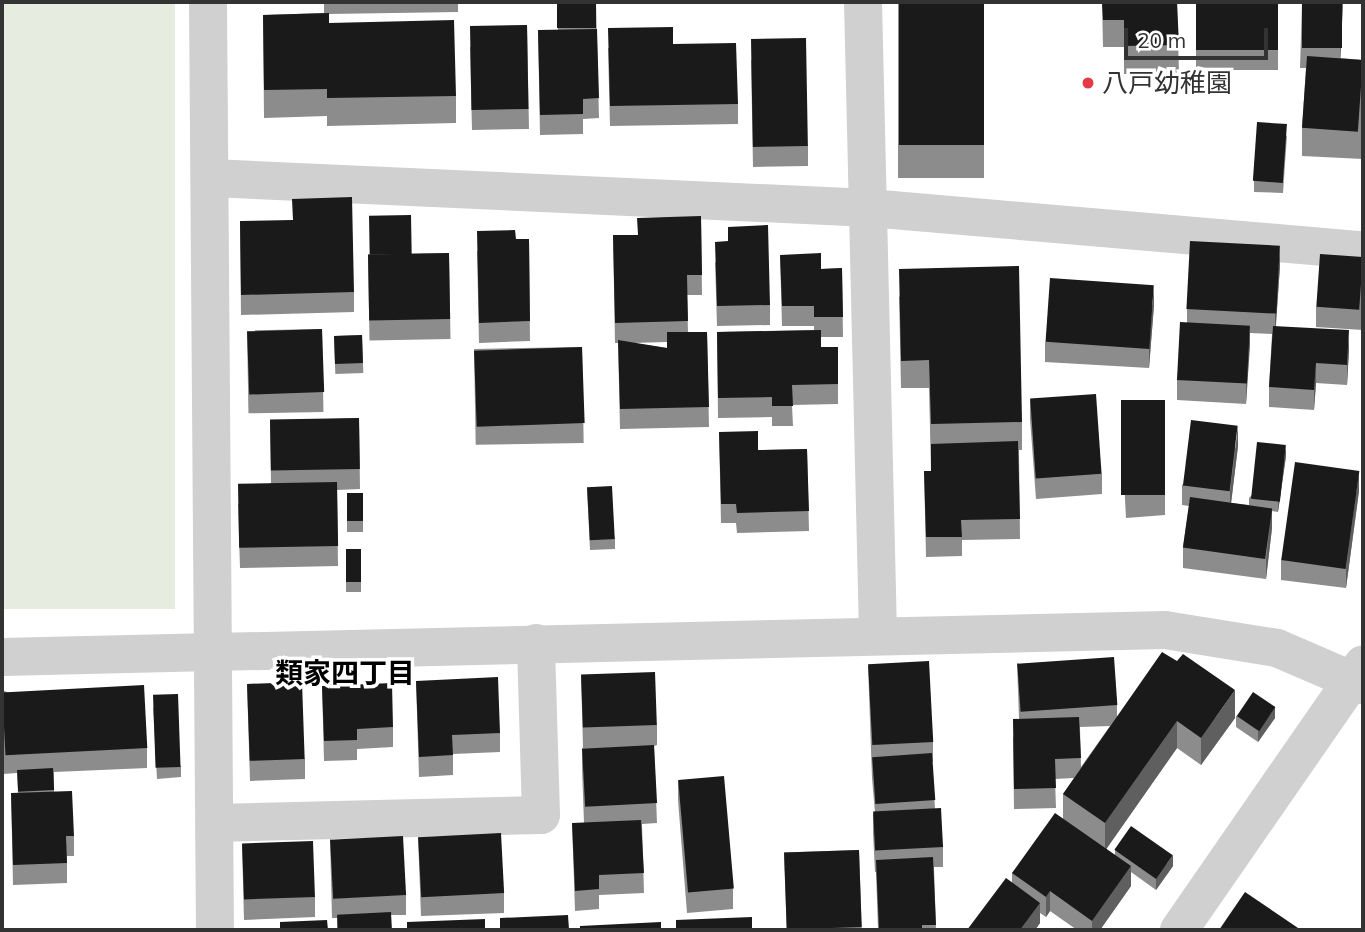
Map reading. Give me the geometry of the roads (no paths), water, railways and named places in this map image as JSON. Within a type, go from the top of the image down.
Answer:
[{"type":"street","points":[[208,2],[212,178],[215,930]]},
{"type":"street","points":[[863,2],[878,634]]},
{"type":"street","points":[[212,178],[869,208],[1363,250]]},
{"type":"street","points":[[2,657],[878,634],[1165,630],[1277,648],[1360,676],[1179,930]]},
{"type":"street","points":[[215,823],[541,815],[536,643]]},
{"type":"place","name":"八戸幼稚園","points":[[1088,83]]},
{"type":"district","name":"類家四丁目","points":[[345,673]]}]
